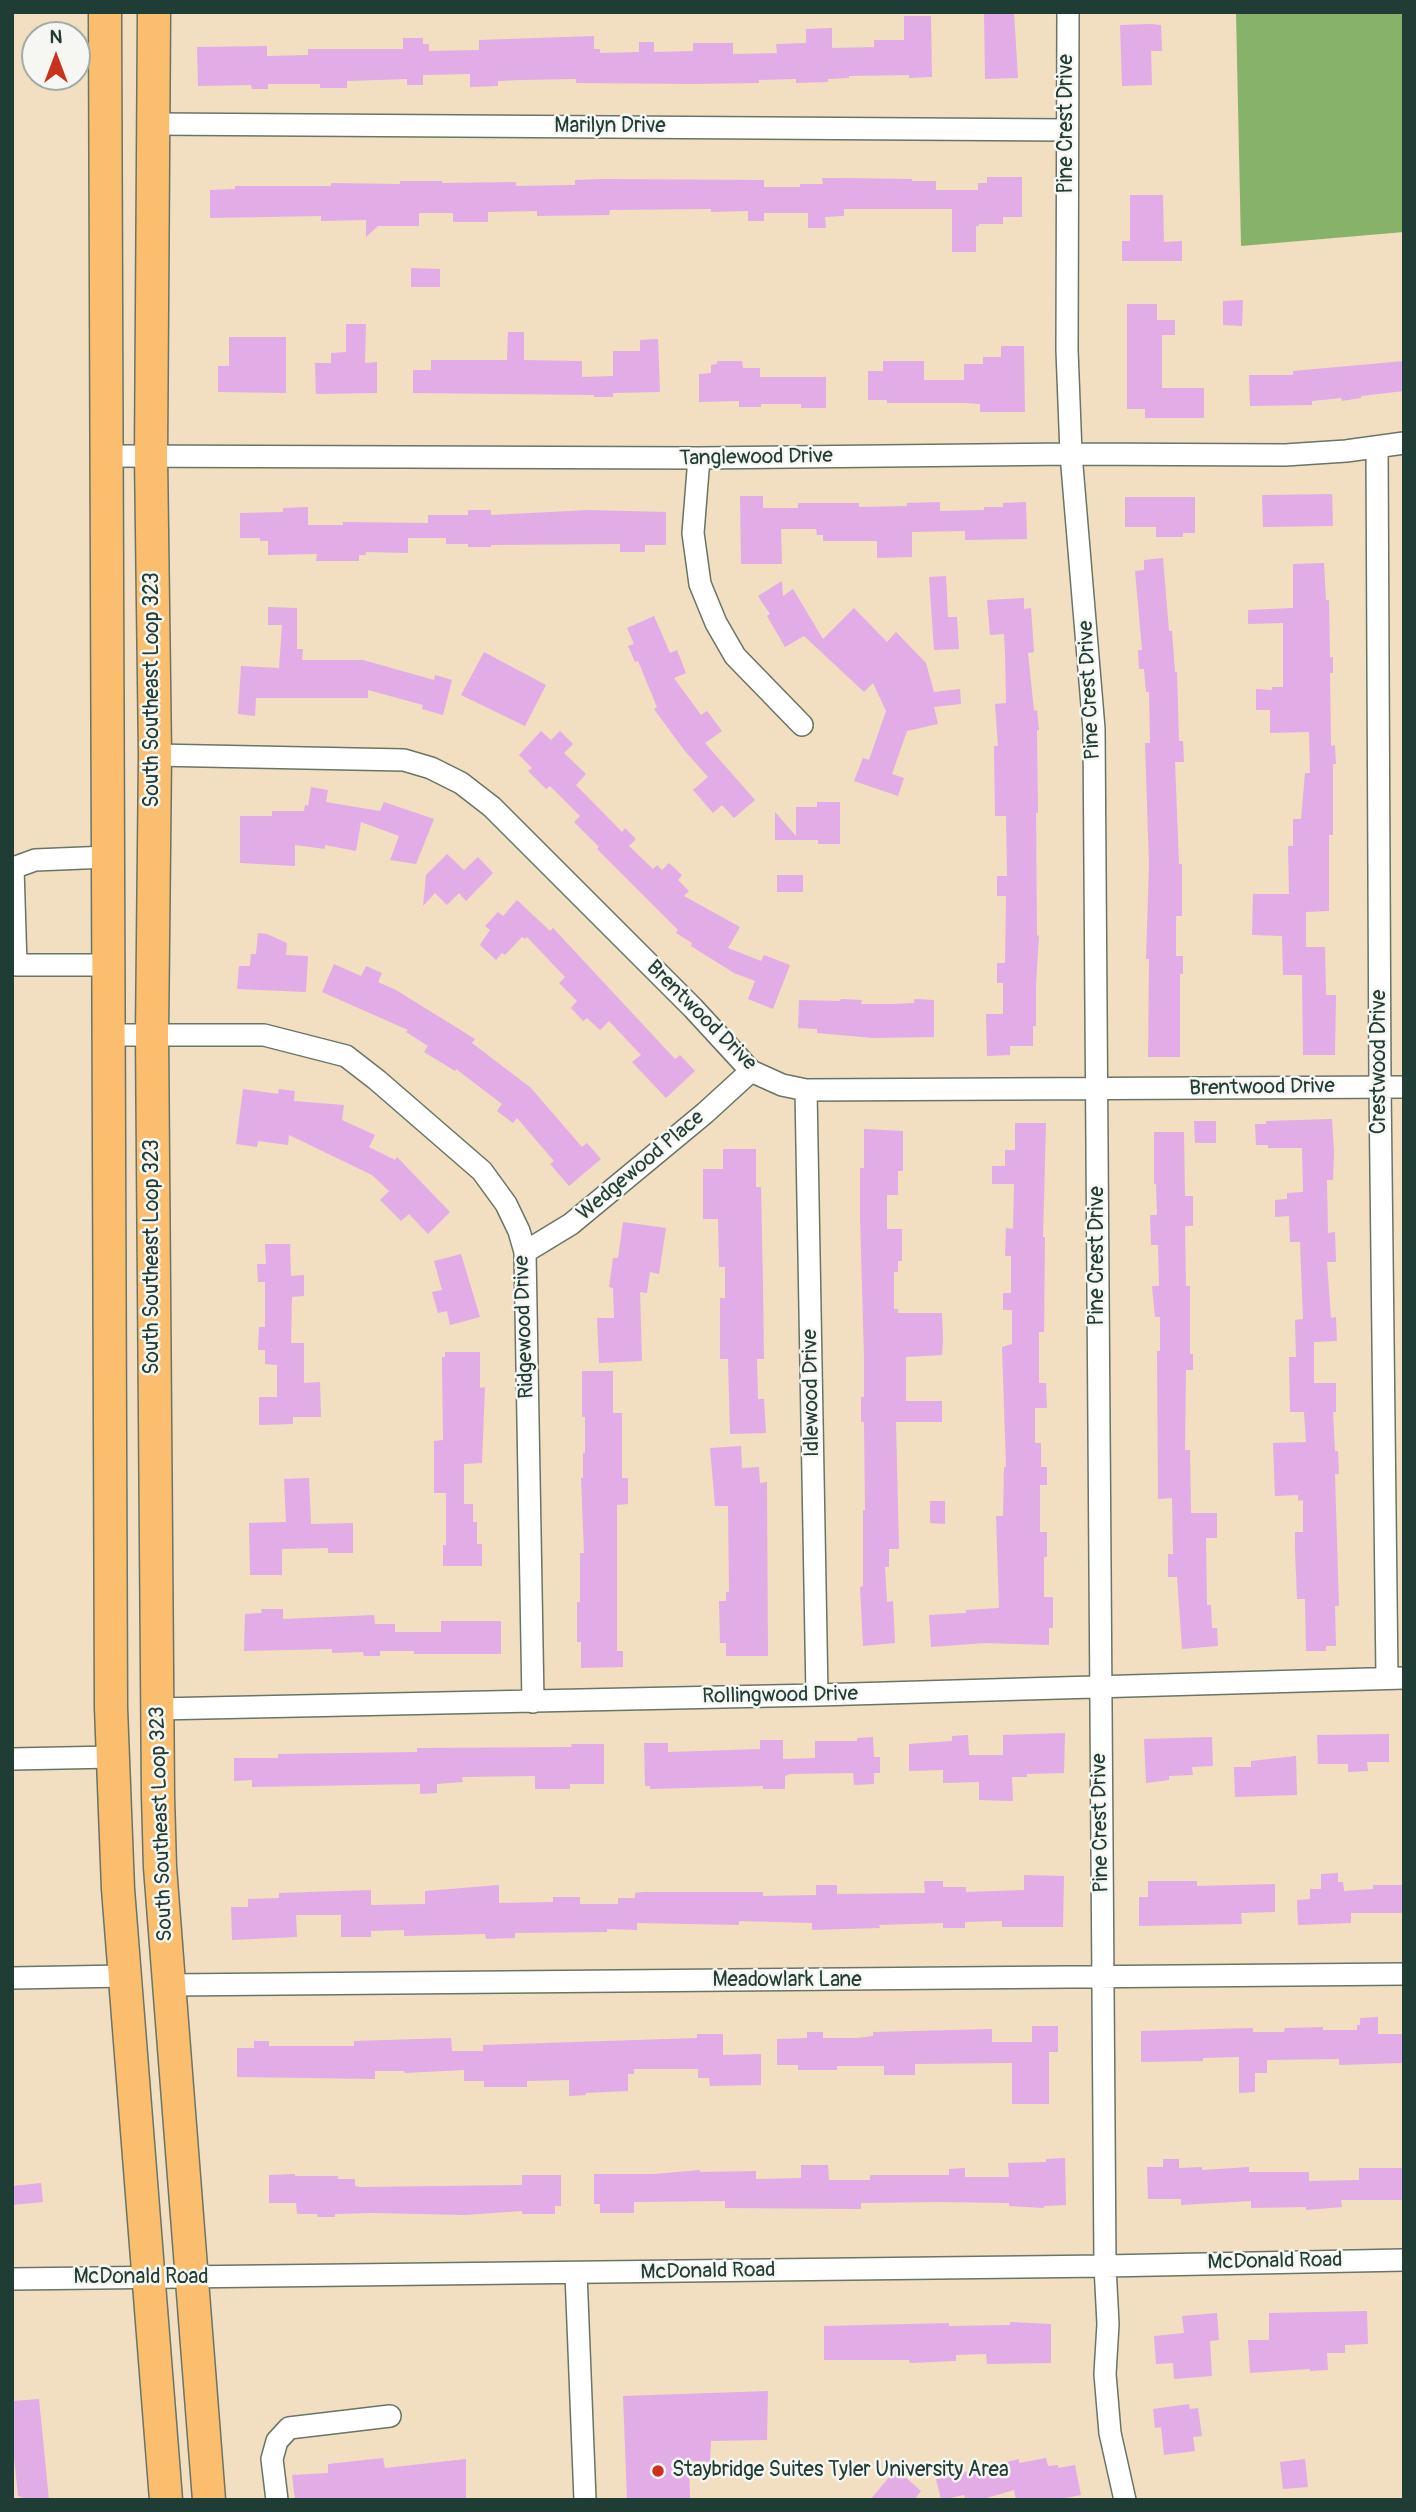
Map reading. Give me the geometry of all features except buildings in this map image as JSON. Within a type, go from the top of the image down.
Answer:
[{"type":"highway","name":"South Southeast Loop 323","points":[[105,12],[113,1757],[118,1889],[166,2500]]},
{"type":"highway","name":"South Southeast Loop 323","points":[[154,12],[151,456],[155,755],[152,1034],[160,1867],[209,2500]]},
{"type":"street","name":"Pine Crest Drive","points":[[1068,12],[1066,130],[1070,454],[1094,729],[1105,2266],[1108,2324],[1105,2374],[1110,2433],[1125,2500]]},
{"type":"street","name":"Marilyn Drive","points":[[154,124],[1066,130]]},
{"type":"street","name":"Tanglewood Drive","points":[[107,456],[698,458],[1285,455],[1404,443]]},
{"type":"street","name":"Crestwood Drive","points":[[1377,447],[1380,1086],[1395,1678]]},
{"type":"street","points":[[698,458],[693,533],[700,584],[716,623],[735,656],[802,726]]},
{"type":"street","name":"Brentwood Drive","points":[[155,755],[404,760],[431,768],[461,783],[492,807],[726,1042],[751,1071],[782,1084],[806,1090],[1404,1087]]},
{"type":"street","points":[[108,857],[35,860],[13,868],[14,965],[108,964]]},
{"type":"street","name":"Ridgewood Drive","points":[[108,1035],[264,1035],[346,1056],[482,1171],[506,1203],[525,1252],[533,1702]]},
{"type":"street","name":"Wedgewood Place","points":[[525,1252],[571,1224],[751,1071]]},
{"type":"street","name":"Idlewood Drive","points":[[806,1090],[817,1695]]},
{"type":"street","name":"Rollingwood Drive","points":[[157,1709],[1100,1688],[1395,1678]]},
{"type":"street","points":[[12,1759],[113,1757]]},
{"type":"street","name":"Meadowlark Lane","points":[[170,1985],[1404,1974]]},
{"type":"street","points":[[12,1978],[125,1976]]},
{"type":"street","name":"McDonald Road","points":[[12,2279],[1404,2260]]},
{"type":"street","points":[[576,2273],[584,2500]]},
{"type":"street","points":[[277,2500],[272,2459],[277,2441],[289,2428],[390,2416]]},
{"type":"green space","points":[[1236,12],[1404,12],[1404,232],[1241,246]]},
{"type":"place","name":"Staybridge Suites Tyler University Area","points":[[658,2471]]}]
